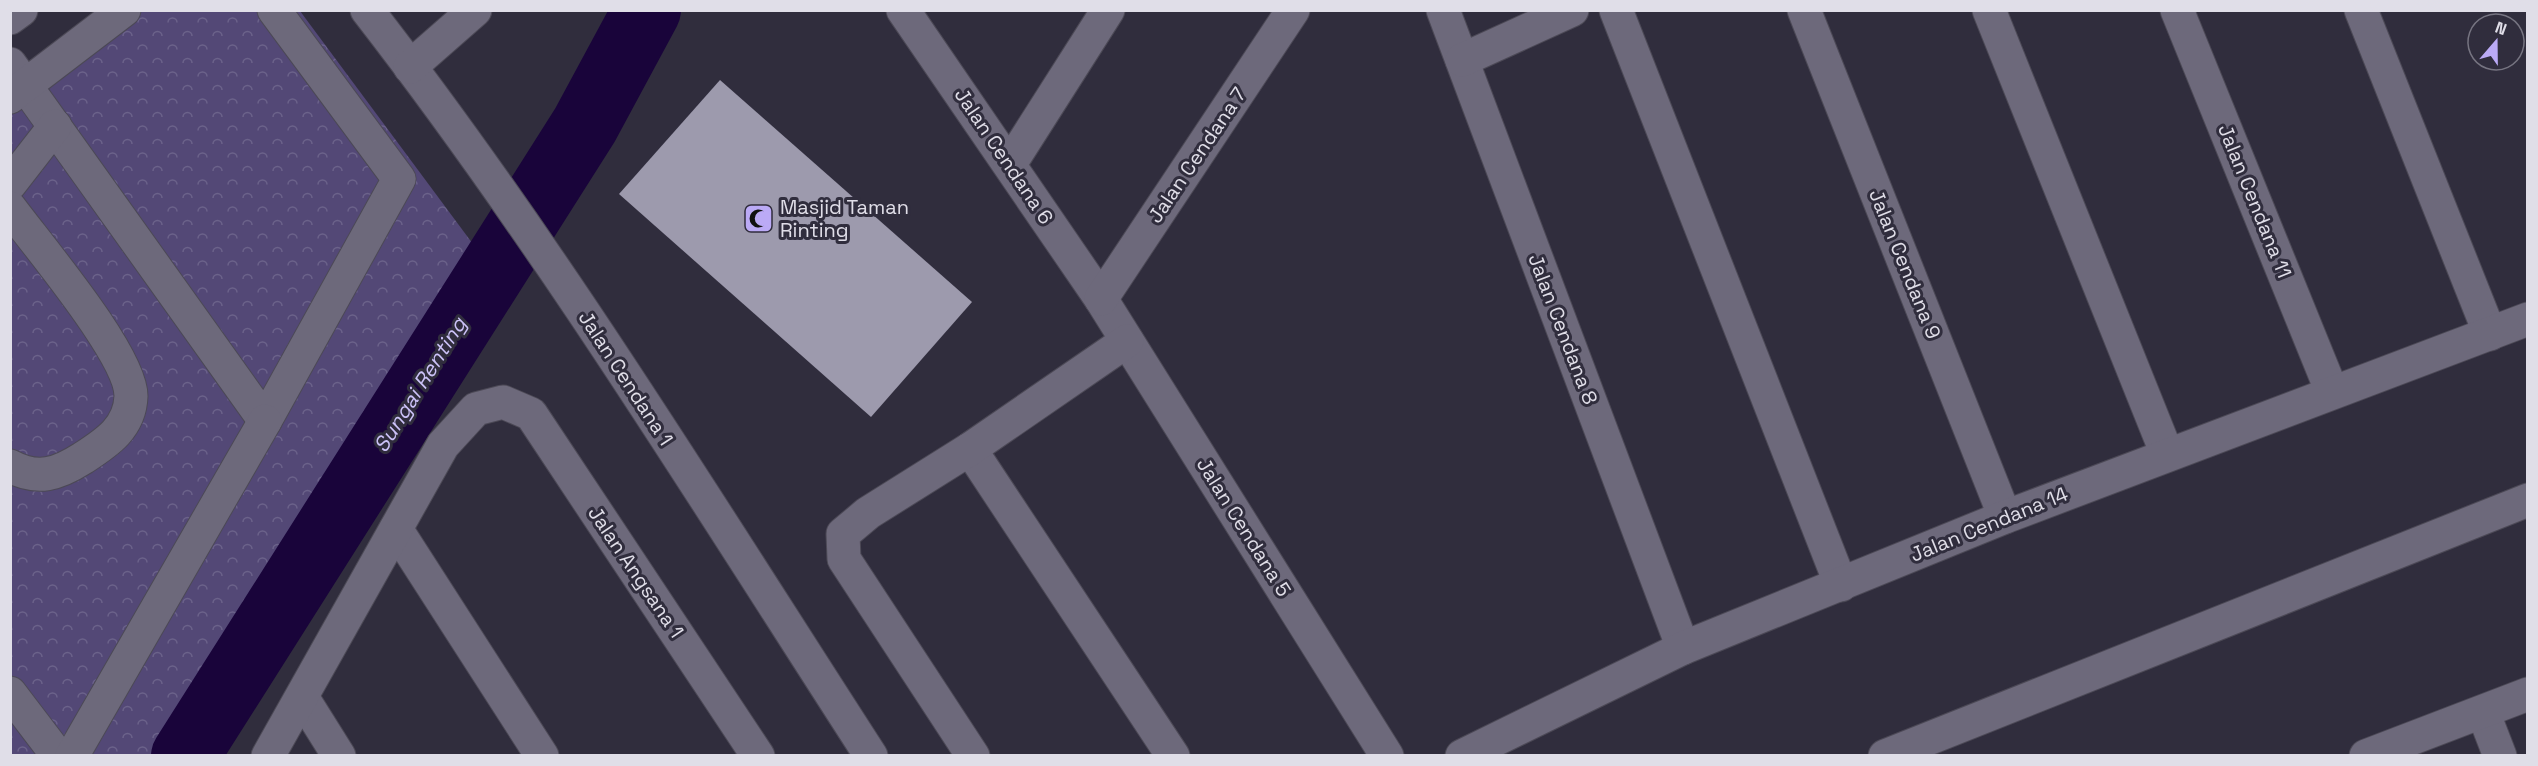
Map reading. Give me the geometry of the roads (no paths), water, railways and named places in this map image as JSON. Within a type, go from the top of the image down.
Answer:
[{"type":"street","points":[[10,18],[21,10]]},
{"type":"street","points":[[124,10],[16,82],[55,126],[265,421]]},
{"type":"street","points":[[72,756],[265,421],[399,179],[274,10]]},
{"type":"street","name":"Jalan Cendana 1","points":[[367,10],[411,67],[562,280],[871,756]]},
{"type":"street","points":[[411,67],[475,10]]},
{"type":"street","points":[[1010,165],[1108,10]]},
{"type":"street","name":"Jalan Cendana 7","points":[[1101,299],[1293,10]]},
{"type":"street","name":"Jalan Cendana 8","points":[[1443,10],[1683,648]]},
{"type":"street","points":[[1462,60],[1572,10]]},
{"type":"street","points":[[1616,10],[1841,585]]},
{"type":"street","name":"Jalan Cendana 9","points":[[1804,10],[2006,517]]},
{"type":"street","points":[[1989,10],[2167,454]]},
{"type":"street","name":"Jalan Cendana 11","points":[[2177,10],[2332,392]]},
{"type":"street","points":[[2361,10],[2490,334]]},
{"type":"street","name":"Jalan Cendana 6","points":[[914,18],[1101,299]]},
{"type":"street","points":[[10,184],[55,126]]},
{"type":"street","points":[[10,208],[104,334],[127,373],[131,397],[124,423],[113,440],[60,473],[34,475],[10,466]]},
{"type":"street","name":"Jalan Cendana 5","points":[[1101,299],[1387,756]]},
{"type":"street","name":"Jalan Cendana 14","points":[[1462,756],[1683,648],[2167,454],[2528,319]]},
{"type":"street","points":[[973,756],[844,559],[843,534],[868,513],[970,449],[1127,341]]},
{"type":"street","name":"Jalan Angsana 1","points":[[396,529],[443,445],[476,409],[503,402],[531,414],[758,756]]},
{"type":"street","points":[[970,449],[1173,756]]},
{"type":"street","points":[[1885,756],[2528,500]]},
{"type":"street","points":[[268,756],[396,529],[542,756]]},
{"type":"street","points":[[10,693],[58,756]]},
{"type":"street","points":[[2366,756],[2528,694]]},
{"type":"street","points":[[302,697],[339,756]]},
{"type":"street","points":[[2483,712],[2500,756]]},
{"type":"waterway","name":"Sungai Renting","points":[[185,756],[585,125],[647,10]]},
{"type":"place","name":"Masjid Taman Rinting","points":[[759,218]]}]
